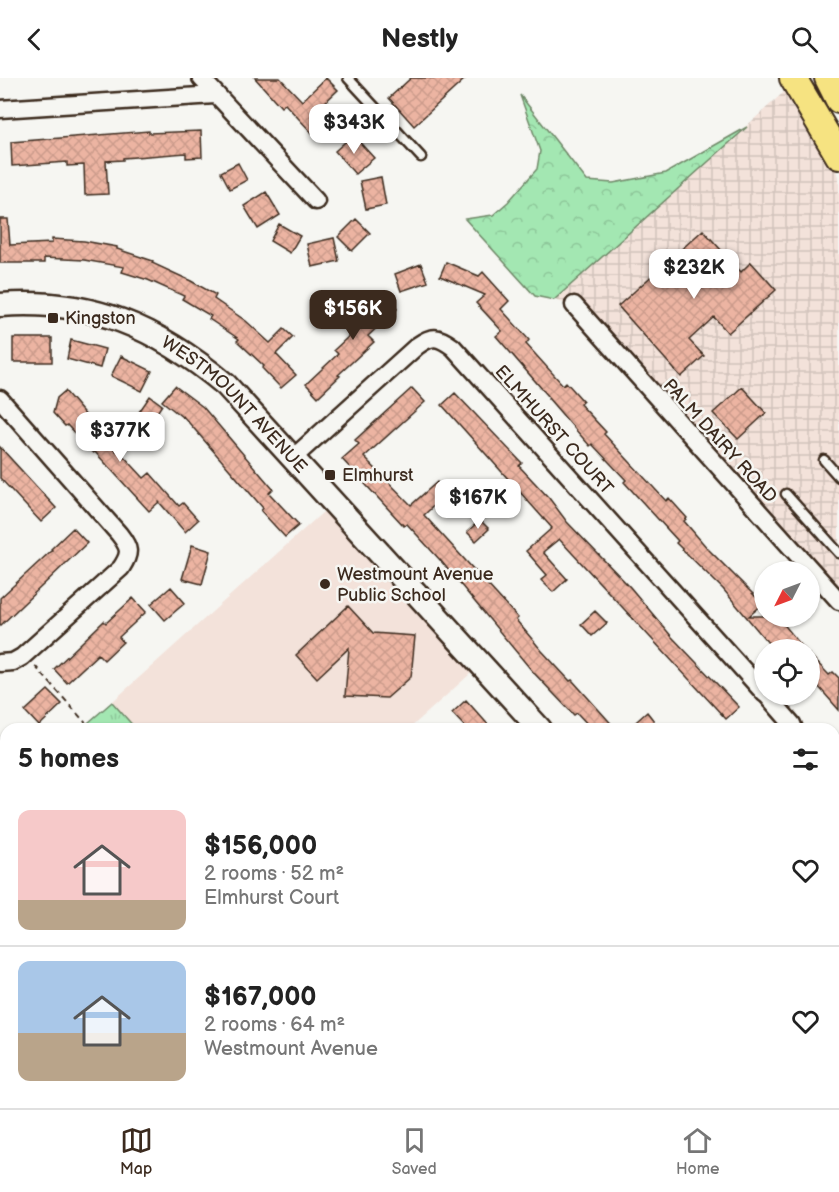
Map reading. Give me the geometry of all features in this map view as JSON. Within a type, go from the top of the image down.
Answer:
[{"type":"main road","points":[[793,78],[839,156]]},
{"type":"main road","points":[[828,78],[839,100]]},
{"type":"street","points":[[201,78],[316,201]]},
{"type":"street","points":[[0,109],[215,94]]},
{"type":"street","name":"WESTMOUNT AVENUE","points":[[0,305],[40,303],[90,310],[141,329],[198,362],[226,385],[535,723]]},
{"type":"street","name":"PALM DAIRY ROAD","points":[[574,306],[839,601]]},
{"type":"street","name":"ELMHURST COURT","points":[[293,458],[417,346],[427,339],[441,338],[453,347],[754,682]]},
{"type":"street","points":[[0,399],[119,534],[129,551],[128,559],[121,568],[25,654],[13,662],[0,663]]},
{"type":"street","name":"ELMHURST COURT","points":[[775,705],[791,723]]},
{"type":"lane","points":[[348,78],[421,157]]},
{"type":"lane","points":[[824,460],[839,477]]},
{"type":"lane","points":[[786,494],[839,553]]},
{"type":"path","points":[[25,654],[86,723]]},
{"type":"shaded area","points":[[785,91],[839,176],[839,602],[820,581],[820,561],[802,561],[571,305],[554,300]]},
{"type":"shaded area","name":"Westmount Avenue Public School","points":[[332,504],[480,665],[416,723],[131,723],[112,702]]},
{"type":"green space","points":[[520,95],[587,181],[613,183],[666,173],[747,127],[554,300],[535,296],[465,219],[493,215],[508,202],[537,169],[540,151]]},
{"type":"green space","points":[[112,702],[131,723],[88,723]]},
{"type":"building","points":[[255,78],[280,78],[302,101],[326,78],[338,90],[318,109],[328,120],[313,134],[285,104],[281,107]]},
{"type":"building","points":[[411,78],[466,78],[414,126],[389,98]]},
{"type":"building","points":[[149,131],[149,133],[201,131],[202,157],[186,158],[186,153],[106,161],[108,194],[85,195],[84,165],[67,166],[67,162],[12,166],[11,142]]},
{"type":"building","points":[[353,135],[374,158],[355,174],[335,151]]},
{"type":"building","points":[[238,163],[247,180],[230,189],[221,172]]},
{"type":"building","points":[[381,177],[386,205],[366,209],[360,181]]},
{"type":"building","points":[[266,192],[280,215],[258,229],[244,206]]},
{"type":"building","points":[[0,219],[8,219],[10,245],[52,243],[52,239],[84,241],[117,247],[117,249],[153,261],[152,263],[216,295],[214,299],[246,321],[270,343],[284,329],[293,337],[276,354],[296,375],[281,388],[262,368],[264,366],[237,341],[239,339],[209,319],[211,316],[182,299],[184,296],[148,280],[122,272],[124,267],[84,260],[44,258],[44,263],[0,263]]},
{"type":"building","points":[[356,219],[370,233],[352,251],[338,237]]},
{"type":"building","points":[[279,224],[300,236],[290,253],[270,241]]},
{"type":"building","points":[[703,230],[741,272],[751,262],[776,290],[728,333],[714,317],[689,340],[704,356],[681,377],[618,306]]},
{"type":"building","points":[[334,238],[339,261],[312,267],[307,244]]},
{"type":"building","points":[[446,262],[479,276],[483,272],[509,301],[501,309],[529,340],[526,344],[563,385],[566,382],[583,401],[580,404],[606,432],[604,434],[666,501],[669,498],[687,518],[684,521],[708,549],[754,595],[754,612],[749,616],[754,616],[754,626],[723,589],[676,543],[678,541],[624,482],[626,480],[592,444],[590,446],[496,336],[502,331],[476,303],[485,295],[440,276]]},
{"type":"building","points":[[421,264],[428,282],[401,291],[395,274]]},
{"type":"building","points":[[352,293],[368,310],[385,295],[397,309],[368,336],[374,342],[318,397],[306,384],[338,354],[334,350],[362,324],[343,302]]},
{"type":"building","points":[[13,338],[52,338],[52,362],[13,362]]},
{"type":"building","points":[[71,340],[105,349],[100,368],[67,359]]},
{"type":"building","points":[[121,356],[152,371],[142,391],[111,376]]},
{"type":"building","points":[[175,386],[203,407],[273,489],[269,493],[299,525],[285,537],[261,511],[263,508],[183,416],[162,401]]},
{"type":"building","points":[[742,387],[766,413],[738,439],[713,413]]},
{"type":"building","points":[[412,388],[425,402],[364,457],[411,505],[437,482],[447,493],[424,515],[518,618],[516,620],[542,651],[611,723],[586,723],[577,713],[574,715],[533,672],[441,561],[407,524],[404,526],[342,459],[359,444],[355,440]]},
{"type":"building","points":[[65,391],[116,451],[118,450],[144,478],[150,473],[179,506],[183,503],[198,520],[185,532],[159,502],[149,511],[95,452],[93,453],[53,413],[57,398]]},
{"type":"building","points":[[455,393],[522,463],[519,466],[549,498],[567,522],[630,587],[672,637],[739,707],[726,719],[559,539],[543,552],[567,579],[553,592],[541,580],[547,575],[526,551],[552,528],[442,405]]},
{"type":"building","points":[[150,396],[162,405],[152,420],[139,412]]},
{"type":"building","points":[[0,447],[56,508],[41,522],[0,478]]},
{"type":"building","points":[[480,520],[489,529],[476,541],[467,532]]},
{"type":"building","points":[[73,528],[87,543],[0,626],[0,598]]},
{"type":"building","points":[[192,545],[211,551],[202,584],[182,579]]},
{"type":"building","points":[[171,587],[185,603],[165,620],[151,604]]},
{"type":"building","points":[[133,598],[146,612],[119,637],[123,642],[104,660],[98,654],[67,683],[54,669],[104,621],[106,623]]},
{"type":"building","points":[[348,606],[373,633],[415,636],[411,677],[387,698],[345,696],[349,648],[317,678],[296,655]]},
{"type":"building","points":[[595,611],[607,623],[592,636],[581,624]]},
{"type":"building","points":[[755,627],[786,627],[796,639],[765,639]]},
{"type":"building","points":[[820,666],[829,675],[833,672],[839,678],[839,710],[820,688]]},
{"type":"building","points":[[48,690],[62,704],[42,723],[36,723],[25,711]]},
{"type":"building","points":[[466,700],[487,723],[461,723],[452,713]]},
{"type":"building","points":[[647,712],[654,721],[652,723],[635,723]]},
{"type":"place","name":"Kingston","points":[[53,318]]},
{"type":"place","name":"Elmhurst","points":[[330,475]]},
{"type":"place","name":"Westmount Avenue Public School","points":[[325,584]]}]
